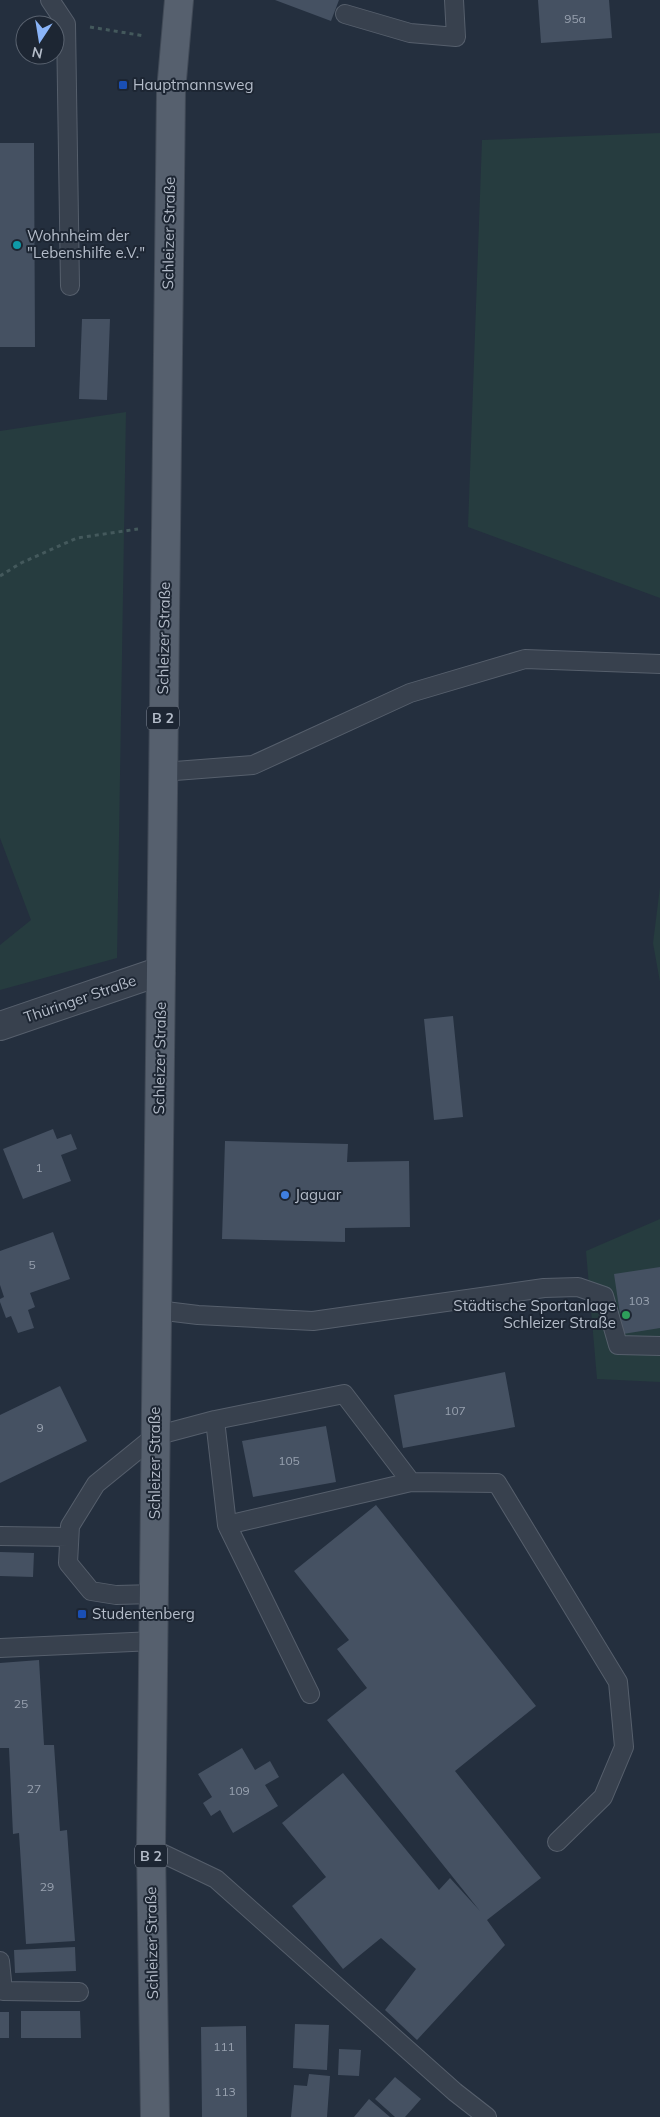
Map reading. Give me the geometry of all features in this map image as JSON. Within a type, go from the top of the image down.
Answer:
[{"type":"main road","name":"Schleizer Straße","points":[[155,2117],[151,1848],[162,772],[171,91],[179,0]]},
{"type":"street","name":"Thüringer Straße","points":[[0,1026],[161,971]]},
{"type":"lane","points":[[50,0],[66,24],[70,286]]},
{"type":"lane","points":[[345,14],[410,33],[456,37],[454,0]]},
{"type":"lane","points":[[162,772],[253,765],[410,693],[525,659],[660,664]]},
{"type":"lane","points":[[157,1310],[198,1315],[313,1321],[544,1288],[578,1287],[604,1296],[618,1345],[660,1346]]},
{"type":"lane","points":[[155,1594],[116,1595],[91,1592],[68,1563],[70,1526],[96,1484],[155,1436],[215,1420],[344,1394],[410,1482]]},
{"type":"lane","points":[[215,1420],[227,1525],[310,1694]]},
{"type":"lane","points":[[227,1525],[410,1482],[498,1483],[618,1682],[624,1747],[603,1797],[557,1842]]},
{"type":"lane","points":[[0,1536],[69,1537]]},
{"type":"lane","points":[[0,1648],[154,1641]]},
{"type":"lane","points":[[151,1848],[216,1879],[456,2092],[487,2117]]},
{"type":"lane","points":[[0,1961],[4,1991],[79,1992]]},
{"type":"path","points":[[66,24],[176,40]]},
{"type":"path","points":[[0,576],[21,563],[77,538],[166,526]]},
{"type":"green space","points":[[660,133],[660,598],[468,527],[482,140]]},
{"type":"green space","points":[[126,412],[117,958],[0,990],[0,945],[31,920],[0,838],[0,431]]},
{"type":"green space","points":[[660,887],[660,982],[653,943]]},
{"type":"green space","name":"Städtische Sportanlage Schleizer Straße","points":[[660,1219],[660,1382],[597,1379],[586,1251]]},
{"type":"building","points":[[275,0],[339,0],[331,21]]},
{"type":"building","points":[[538,0],[609,0],[612,38],[541,43]]},
{"type":"building","name":"Wohnheim der \"Lebenshilfe e.V.\"","points":[[0,143],[34,143],[35,347],[0,347]]},
{"type":"building","points":[[82,319],[110,319],[107,400],[79,399]]},
{"type":"building","points":[[453,1016],[463,1117],[434,1120],[424,1019]]},
{"type":"building","points":[[53,1129],[57,1139],[71,1134],[77,1149],[61,1155],[71,1181],[23,1199],[3,1149]]},
{"type":"building","name":"Jaguar","points":[[225,1141],[348,1144],[347,1162],[409,1161],[410,1227],[345,1228],[345,1242],[222,1239]]},
{"type":"building","points":[[53,1232],[70,1279],[30,1293],[35,1307],[28,1310],[34,1328],[18,1333],[11,1316],[6,1318],[0,1302],[0,1299],[4,1297],[0,1285],[0,1251]]},
{"type":"building","points":[[660,1267],[660,1328],[623,1334],[614,1274]]},
{"type":"building","points":[[505,1372],[515,1427],[403,1448],[394,1395]]},
{"type":"building","points":[[60,1386],[87,1441],[0,1483],[0,1415]]},
{"type":"building","points":[[326,1426],[336,1482],[253,1497],[242,1441]]},
{"type":"building","points":[[376,1505],[536,1706],[455,1771],[541,1878],[487,1920],[505,1945],[417,2040],[385,2010],[416,1969],[381,1938],[343,1969],[292,1906],[326,1877],[282,1823],[343,1773],[439,1890],[450,1878],[480,1911],[327,1720],[367,1688],[337,1649],[349,1640],[294,1571]]},
{"type":"building","points":[[0,1552],[34,1553],[33,1577],[0,1576]]},
{"type":"building","points":[[39,1660],[44,1745],[54,1745],[60,1831],[67,1830],[75,1941],[26,1944],[19,1833],[13,1834],[9,1748],[0,1748],[0,1663]]},
{"type":"building","points":[[242,1748],[255,1770],[270,1761],[279,1777],[265,1785],[278,1806],[233,1833],[220,1810],[211,1816],[203,1803],[212,1797],[198,1774]]},
{"type":"building","points":[[75,1947],[76,1971],[15,1973],[14,1950]]},
{"type":"building","points":[[21,2011],[80,2011],[81,2038],[21,2038]]},
{"type":"building","points":[[0,2012],[9,2012],[9,2038],[0,2038]]},
{"type":"building","points":[[295,2024],[329,2025],[327,2070],[293,2068]]},
{"type":"building","points":[[246,2026],[247,2117],[202,2117],[201,2027]]},
{"type":"building","points":[[339,2049],[361,2050],[359,2076],[338,2075]]},
{"type":"building","points":[[309,2074],[330,2076],[327,2117],[291,2117],[294,2085],[307,2086]]},
{"type":"building","points":[[395,2077],[421,2099],[405,2117],[395,2117],[375,2099]]},
{"type":"building","points":[[369,2099],[390,2117],[354,2117]]},
{"type":"place","name":"Hauptmannsweg","points":[[123,85]]},
{"type":"place","name":"Wohnheim der \"Lebenshilfe e.V.\"","points":[[17,245]]},
{"type":"place","name":"Jaguar","points":[[285,1195]]},
{"type":"place","name":"Städtische Sportanlage Schleizer Straße","points":[[626,1315]]},
{"type":"place","name":"Studentenberg","points":[[82,1614]]}]
